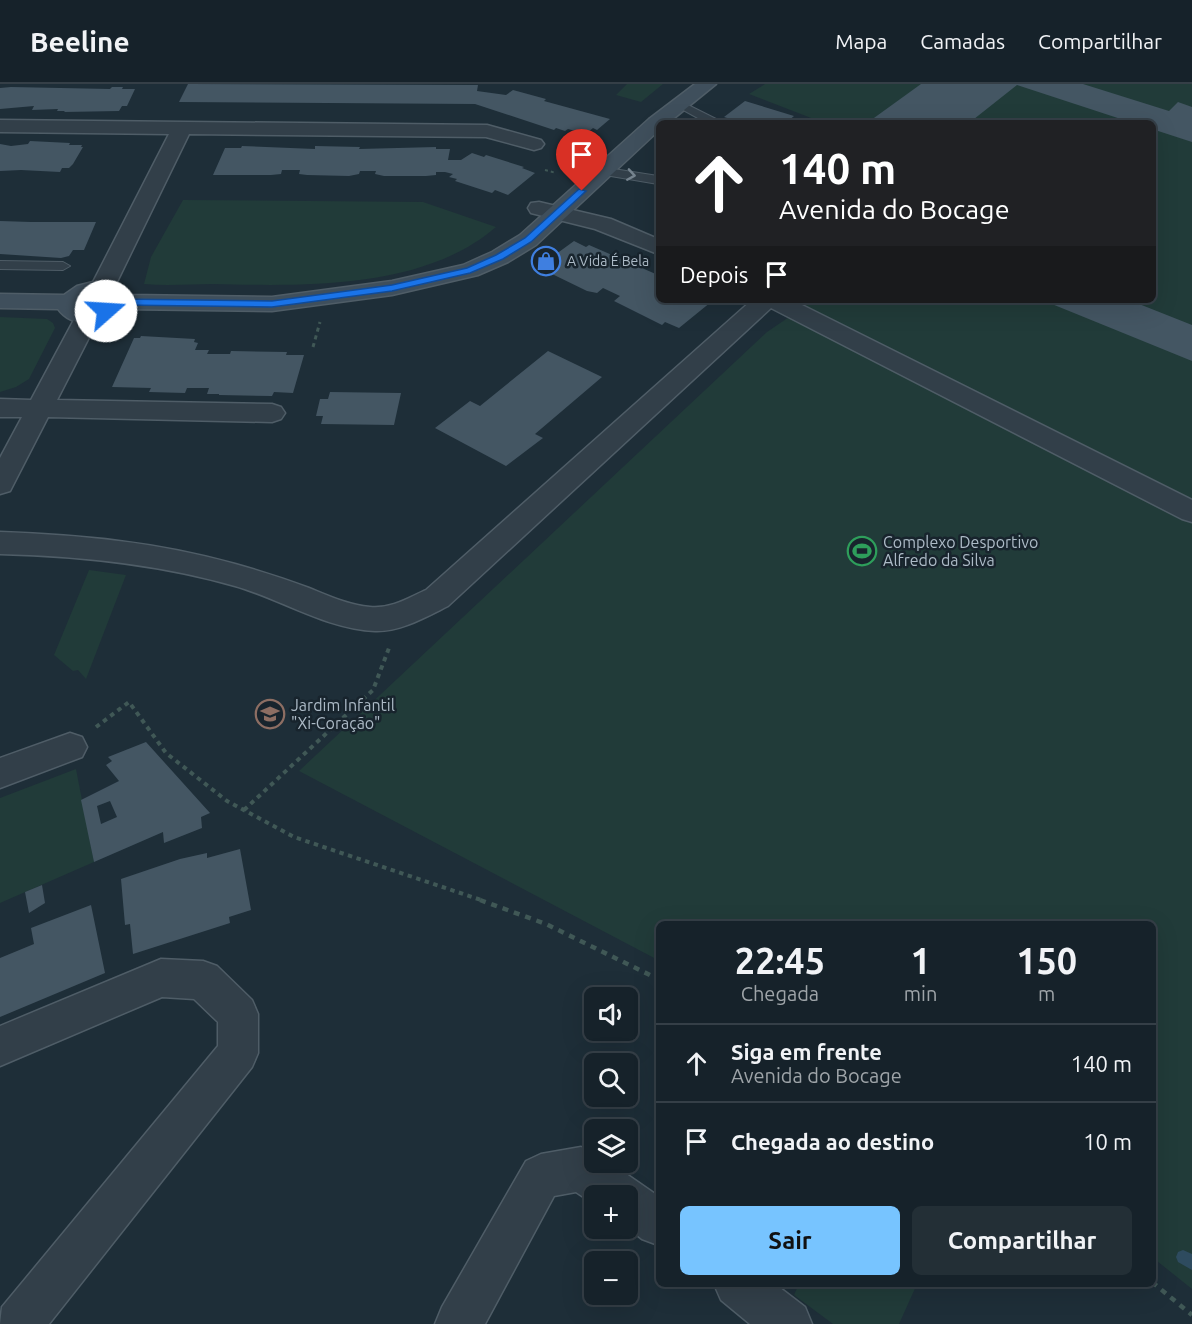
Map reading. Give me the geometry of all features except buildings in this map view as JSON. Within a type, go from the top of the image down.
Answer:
[{"type":"main road","points":[[0,301],[106,311],[109,295],[272,304],[392,288],[470,270],[500,257],[528,240],[548,210],[600,163],[679,84]]},
{"type":"main road","points":[[660,120],[707,84]]},
{"type":"main road","points":[[600,163],[656,123]]},
{"type":"street","points":[[0,126],[487,131],[534,144]]},
{"type":"street","points":[[109,295],[182,128]]},
{"type":"street","points":[[548,210],[603,224],[656,246]]},
{"type":"street","points":[[0,543],[64,544],[157,555],[268,585],[344,615],[375,620],[402,613],[437,598],[763,303]]},
{"type":"street","points":[[780,303],[1192,513]]},
{"type":"street","points":[[0,484],[40,408],[79,309]]},
{"type":"street","points":[[0,408],[272,413]]},
{"type":"street","points":[[0,773],[70,747]]},
{"type":"street","points":[[0,1046],[160,978],[203,980],[238,1014],[238,1053],[20,1324]]},
{"type":"street","points":[[459,1324],[542,1176],[581,1169],[604,1185]]},
{"type":"street","points":[[638,1208],[656,1222]]},
{"type":"street","points":[[741,1287],[788,1324]]},
{"type":"lane","points":[[680,104],[710,120]]},
{"type":"lane","points":[[600,163],[656,179]]},
{"type":"lane","points":[[0,265],[63,266]]},
{"type":"path","points":[[545,170],[556,173]]},
{"type":"path","points":[[313,347],[322,317]]},
{"type":"path","points":[[244,810],[373,690],[402,613]]},
{"type":"path","points":[[70,747],[129,702],[166,753],[227,801],[294,837],[451,889],[546,924],[656,978]]},
{"type":"path","points":[[1156,1285],[1192,1315]]},
{"type":"green space","points":[[627,84],[663,84],[641,102],[616,95]]},
{"type":"green space","name":"Complexo Desportivo Alfredo da Silva","points":[[765,84],[1192,84],[1192,1289],[1156,1260],[1156,921],[656,921],[656,959],[299,771],[767,332],[810,303],[1156,303],[1156,120],[816,120],[749,94]]},
{"type":"green space","points":[[183,200],[423,202],[496,227],[467,248],[434,263],[361,280],[285,285],[144,284],[151,257]]},
{"type":"green space","points":[[0,317],[47,319],[53,323],[55,328],[29,379],[16,387],[0,392]]},
{"type":"green space","points":[[89,570],[126,575],[86,679],[78,670],[73,671],[54,655]]},
{"type":"green space","points":[[76,769],[94,862],[0,903],[0,798]]},
{"type":"green space","points":[[798,1287],[916,1287],[899,1324],[833,1324],[794,1295]]},
{"type":"waterway","points":[[1183,1257],[1192,1263]]},
{"type":"place","name":"A Vida É Bela","points":[[546,261]]},
{"type":"place","name":"Complexo Desportivo Alfredo da Silva","points":[[862,551]]},
{"type":"place","name":"Jardim Infantil \"Xi-Coração\"","points":[[270,714]]},
{"type":"route","points":[[106,311],[117,302],[272,304],[331,298],[392,288],[470,270],[500,257],[528,240],[582,191]]}]
